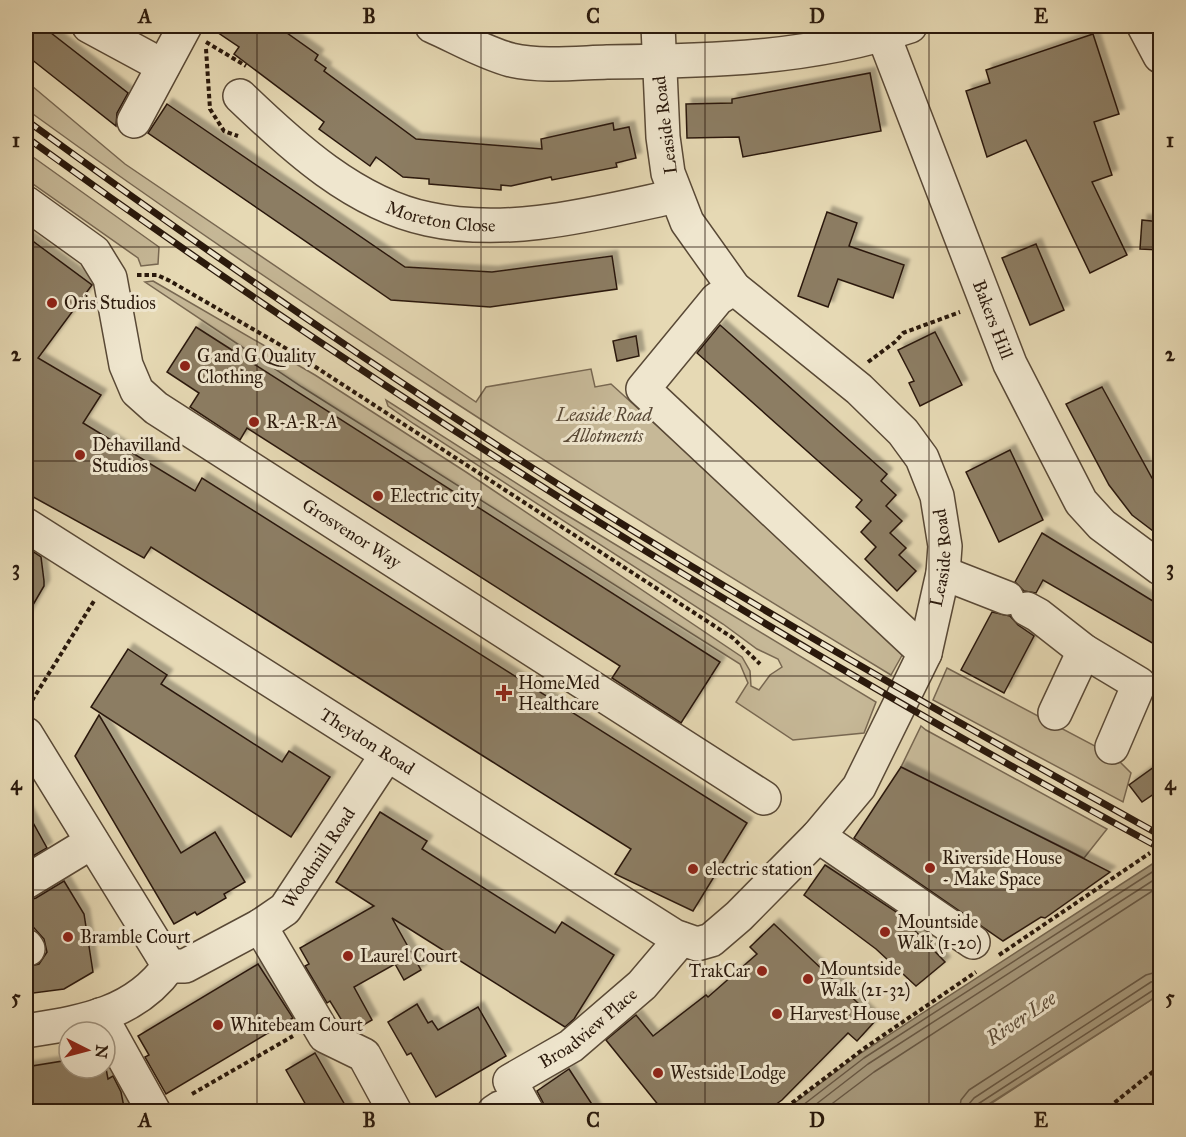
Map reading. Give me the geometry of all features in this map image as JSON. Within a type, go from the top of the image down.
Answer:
[{"type":"street","points":[[89,26],[163,66]]},
{"type":"street","points":[[432,26],[512,60],[542,63],[687,62],[774,55],[816,50],[896,30]]},
{"type":"street","name":"Leaside Road","points":[[658,26],[657,62],[668,172],[687,222],[734,288],[850,382],[903,432],[922,458],[937,496],[945,546],[943,573],[925,653],[859,788],[818,836],[739,916],[696,940]]},
{"type":"street","points":[[1144,26],[1161,56]]},
{"type":"street","points":[[134,120],[163,66],[195,30]]},
{"type":"street","name":"Bakers Hill","points":[[896,30],[1010,364],[1081,502],[1102,525],[1161,568]]},
{"type":"street","name":"Moreton Close","points":[[248,84],[280,134],[337,177],[399,210],[428,219],[476,225],[526,223],[597,213],[676,196]]},
{"type":"street","name":"Grosvenor Way","points":[[26,203],[94,252],[110,278],[126,365],[137,390],[156,408],[764,798]]},
{"type":"street","points":[[734,288],[717,299],[643,389],[925,653]]},
{"type":"street","name":"Theydon Road","points":[[26,525],[386,756],[696,940]]},
{"type":"street","points":[[943,573],[1017,604],[1084,651],[1140,684],[1112,747]]},
{"type":"street","points":[[1055,713],[1084,651]]},
{"type":"street","points":[[26,734],[169,966],[155,985],[112,1012],[78,1023],[26,1031]]},
{"type":"street","name":"Woodmill Road","points":[[169,966],[185,966],[260,926],[291,903],[386,756]]},
{"type":"street","points":[[818,836],[981,958]]},
{"type":"street","points":[[26,882],[92,842]]},
{"type":"street","points":[[260,926],[325,1036],[364,1055],[395,1112]]},
{"type":"street","name":"Broadview Place","points":[[507,1110],[510,1081],[571,1046],[696,940]]},
{"type":"street","points":[[100,1015],[154,1112]]},
{"type":"path","points":[[195,30],[248,84]]},
{"type":"path","points":[[110,278],[157,275],[283,347],[724,632],[760,664]]},
{"type":"path","points":[[850,382],[866,363],[895,342],[903,333],[917,326],[942,320]]},
{"type":"path","points":[[26,712],[108,578]]},
{"type":"path","points":[[780,1112],[981,958],[1150,854]]},
{"type":"path","points":[[192,1094],[317,1023]]},
{"type":"path","points":[[1103,1112],[1161,1066]]},
{"type":"green space","name":"Leaside Road Allotments","points":[[26,81],[125,164],[476,402],[486,387],[591,369],[595,387],[611,384],[905,650],[891,675],[561,471],[237,258],[26,109]]},
{"type":"green space","points":[[26,152],[159,247],[158,264],[141,266],[138,258],[26,179]]},
{"type":"green space","points":[[153,281],[315,375],[466,472],[742,657],[750,671],[751,686],[759,690],[770,675],[782,667],[778,659],[757,649],[723,624],[414,424],[388,406],[386,400],[560,511],[876,702],[864,733],[793,740],[736,702],[748,683],[740,664],[302,387],[145,282]]},
{"type":"green space","points":[[947,668],[1114,756],[1131,773],[1123,802],[933,700]]},
{"type":"green space","points":[[921,726],[1107,829],[1084,858],[901,767]]},
{"type":"green space","points":[[1160,991],[1160,1111],[978,1112],[1151,1000]]},
{"type":"water","name":"River Lee","points":[[1160,859],[1160,991],[1151,1000],[978,1111],[784,1111],[861,1053]]},
{"type":"building","points":[[26,26],[42,26],[128,93],[117,113],[116,126],[26,55]]},
{"type":"building","points":[[208,26],[277,26],[318,55],[315,60],[326,68],[324,71],[416,139],[542,149],[541,139],[613,123],[614,130],[629,127],[636,158],[616,163],[617,167],[552,180],[551,177],[511,186],[501,185],[501,190],[429,184],[429,179],[403,177],[376,157],[370,166],[319,129],[324,122],[234,54],[239,47]]},
{"type":"building","points":[[1093,34],[1119,114],[1094,122],[1112,175],[1092,182],[1127,255],[1090,273],[1026,140],[987,157],[966,91],[990,83],[986,70]]},
{"type":"building","points":[[870,73],[881,131],[743,157],[739,137],[687,138],[686,104],[732,103],[732,99]]},
{"type":"building","points":[[167,104],[405,267],[492,272],[612,256],[617,289],[490,307],[391,300],[148,133]]},
{"type":"building","points":[[827,212],[857,223],[849,246],[904,265],[893,298],[838,279],[828,307],[798,296]]},
{"type":"building","points":[[1142,220],[1161,222],[1161,250],[1140,249]]},
{"type":"building","points":[[26,236],[92,285],[38,358],[101,395],[83,423],[195,491],[202,478],[747,823],[693,911],[615,874],[631,849],[151,547],[144,558],[26,493]]},
{"type":"building","points":[[1036,244],[1064,310],[1030,325],[1002,258]]},
{"type":"building","points":[[720,325],[887,474],[881,481],[896,495],[886,506],[902,521],[890,533],[906,548],[899,555],[916,571],[897,591],[865,559],[876,547],[861,532],[871,521],[856,507],[862,500],[697,353]]},
{"type":"building","points":[[196,327],[720,662],[681,723],[612,678],[620,666],[247,428],[240,440],[190,407],[199,393],[167,372]]},
{"type":"building","points":[[935,332],[962,385],[920,406],[909,383],[914,381],[898,350]]},
{"type":"building","points":[[636,336],[639,356],[617,361],[613,341]]},
{"type":"building","points":[[1102,387],[1152,478],[1161,485],[1161,537],[1132,515],[1109,485],[1066,404]]},
{"type":"building","points":[[1010,450],[1043,520],[999,542],[966,472]]},
{"type":"building","points":[[1042,533],[1161,606],[1161,648],[1043,580],[1036,593],[1024,591],[1015,582]]},
{"type":"building","points":[[26,547],[41,557],[44,586],[26,617]]},
{"type":"building","points":[[992,612],[1010,616],[1034,636],[1004,693],[961,670]]},
{"type":"building","points":[[128,649],[167,675],[161,684],[282,762],[289,751],[330,777],[291,837],[91,707]]},
{"type":"building","points":[[99,715],[181,853],[215,832],[245,882],[224,894],[226,898],[197,915],[195,912],[174,924],[75,756]]},
{"type":"building","points":[[1161,762],[1161,789],[1142,802],[1129,785]]},
{"type":"building","points":[[901,767],[1110,872],[1045,918],[1041,917],[1003,941],[854,838]]},
{"type":"building","points":[[26,810],[47,848],[26,860]]},
{"type":"building","points":[[380,812],[427,841],[422,849],[555,933],[562,922],[614,955],[574,1019],[565,1027],[392,918],[421,970],[404,980],[395,964],[354,987],[372,1020],[355,1030],[344,1024],[330,1001],[327,1003],[305,966],[309,964],[300,948],[374,906],[336,882]]},
{"type":"building","name":"Mountside Walk (1-20)","points":[[825,865],[898,913],[945,962],[916,986],[876,949],[804,895]]},
{"type":"building","name":"Bramble Court","points":[[64,881],[84,914],[93,972],[64,989],[26,994],[26,967],[39,964],[47,952],[44,939],[26,919],[26,901],[36,898]]},
{"type":"building","points":[[774,924],[876,1020],[857,1041],[848,1033],[782,1100],[765,1112],[664,1112],[606,1040],[636,1015],[653,1036],[706,995],[708,997],[757,954],[750,947]]},
{"type":"building","name":"Whitebeam Court","points":[[258,964],[293,1018],[166,1094],[145,1057],[149,1055],[138,1036]]},
{"type":"building","points":[[417,1004],[428,1023],[432,1021],[438,1030],[478,1007],[506,1056],[436,1097],[411,1053],[407,1055],[388,1022]]},
{"type":"building","points":[[315,1053],[349,1112],[310,1112],[286,1070]]},
{"type":"building","points":[[57,1062],[57,1080],[115,1080],[121,1092],[125,1112],[26,1112],[26,1067]]},
{"type":"building","points":[[569,1069],[597,1112],[548,1112],[537,1091]]},
{"type":"railway","points":[[26,120],[290,307],[539,472],[714,580],[981,735],[1160,835]]},
{"type":"railway","points":[[26,137],[301,329],[581,511],[868,684],[1160,848]]},
{"type":"place","name":"Oris Studios","points":[[52,303]]},
{"type":"place","name":"G and G Quality Clothing","points":[[185,366]]},
{"type":"place","name":"R-A-R-A","points":[[254,422]]},
{"type":"place","name":"Dehavilland Studios","points":[[80,455]]},
{"type":"place","name":"Electric city","points":[[378,496]]},
{"type":"place","name":"HomeMed Healthcare","points":[[504,693]]},
{"type":"place","name":"Riverside House - Make Space","points":[[930,868]]},
{"type":"place","name":"electric station","points":[[693,869]]},
{"type":"place","name":"Mountside Walk (1-20)","points":[[885,932]]},
{"type":"place","name":"Bramble Court","points":[[68,937]]},
{"type":"place","name":"Laurel Court","points":[[348,956]]},
{"type":"place","name":"TrakCar","points":[[762,971]]},
{"type":"place","name":"Mountside Walk (21-32)","points":[[808,979]]},
{"type":"place","name":"Harvest House","points":[[777,1014]]},
{"type":"place","name":"Whitebeam Court","points":[[218,1025]]},
{"type":"place","name":"Westside Lodge","points":[[658,1073]]}]
